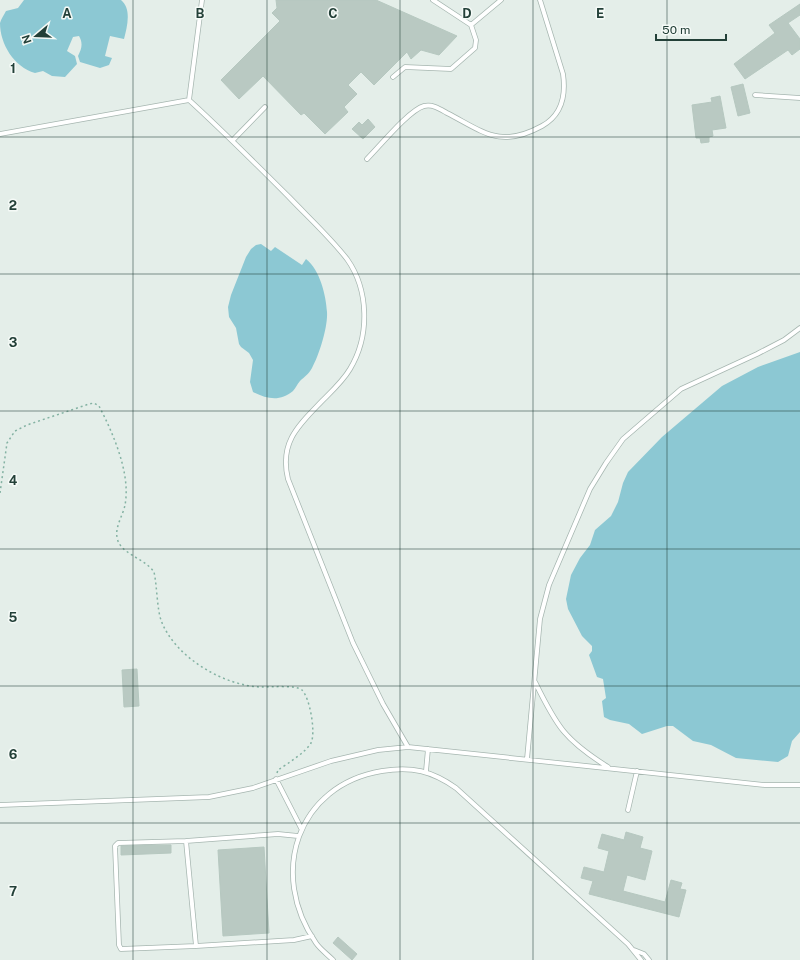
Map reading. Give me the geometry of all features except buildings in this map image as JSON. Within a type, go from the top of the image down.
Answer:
[{"type":"lane","points":[[189,100],[202,0]]},
{"type":"lane","points":[[393,76],[405,67],[451,69],[475,48],[476,40],[471,25],[433,0]]},
{"type":"lane","points":[[471,25],[501,0]]},
{"type":"lane","points":[[367,159],[412,112],[426,106],[436,107],[483,133],[495,137],[521,135],[534,130],[554,117],[559,110],[563,99],[565,85],[564,74],[540,0]]},
{"type":"lane","points":[[755,95],[800,98]]},
{"type":"lane","points":[[0,134],[189,100]]},
{"type":"lane","points":[[189,100],[233,140],[342,254],[352,269],[361,292],[364,328],[361,344],[355,359],[341,382],[298,427],[288,445],[285,466],[288,479],[353,643],[383,704],[408,747]]},
{"type":"lane","points":[[233,140],[265,107]]},
{"type":"lane","points":[[527,759],[540,619],[549,585],[590,489],[623,439],[681,389],[757,354],[784,340],[800,328]]},
{"type":"lane","points":[[535,682],[558,727],[584,752],[610,768]]},
{"type":"lane","points":[[0,805],[209,797],[228,794],[331,761],[378,750],[408,747],[765,785],[800,785]]},
{"type":"lane","points":[[426,771],[428,749]]},
{"type":"lane","points":[[333,960],[316,943],[299,909],[294,892],[293,878],[298,836],[301,828],[316,807],[337,787],[352,779],[370,773],[390,770],[426,771],[440,776],[456,788],[634,950],[641,960]]},
{"type":"lane","points":[[628,810],[637,771]]},
{"type":"lane","points":[[276,779],[301,828]]},
{"type":"lane","points":[[298,836],[278,834],[186,841],[118,843],[115,846],[119,945],[121,949],[196,946],[294,940],[312,936]]},
{"type":"lane","points":[[186,841],[196,946]]},
{"type":"lane","points":[[634,950],[644,954],[649,960]]},
{"type":"path","points":[[0,493],[7,443],[15,431],[27,425],[88,404],[94,403],[99,406],[117,446],[122,464],[125,485],[126,504],[117,529],[117,538],[126,551],[150,566],[154,572],[161,620],[176,645],[185,656],[220,677],[254,687],[295,687],[302,690],[308,702],[313,736],[311,743],[278,770],[276,779]]},
{"type":"water","points":[[24,0],[121,0],[127,8],[128,13],[124,39],[110,36],[105,56],[112,58],[109,65],[100,68],[80,62],[78,56],[81,48],[81,41],[79,36],[73,37],[67,51],[75,56],[77,64],[65,77],[52,76],[43,71],[35,73],[27,70],[10,54],[3,39],[0,23],[6,11],[18,8]]},
{"type":"water","points":[[261,244],[271,251],[275,247],[302,265],[306,259],[311,264],[319,276],[324,291],[327,312],[325,333],[312,368],[293,391],[283,397],[278,398],[268,398],[253,392],[250,382],[253,360],[249,353],[239,344],[236,328],[229,317],[228,307],[231,295],[246,257],[251,249],[256,245]]},
{"type":"water","points":[[800,352],[800,732],[792,741],[788,756],[778,762],[736,758],[711,745],[693,741],[673,726],[667,726],[642,734],[629,724],[610,720],[604,717],[602,701],[606,698],[603,679],[597,677],[589,655],[592,651],[592,646],[582,636],[568,609],[566,599],[571,575],[580,558],[590,545],[595,530],[611,516],[618,502],[623,483],[628,472],[662,437],[722,386],[758,367]]}]
